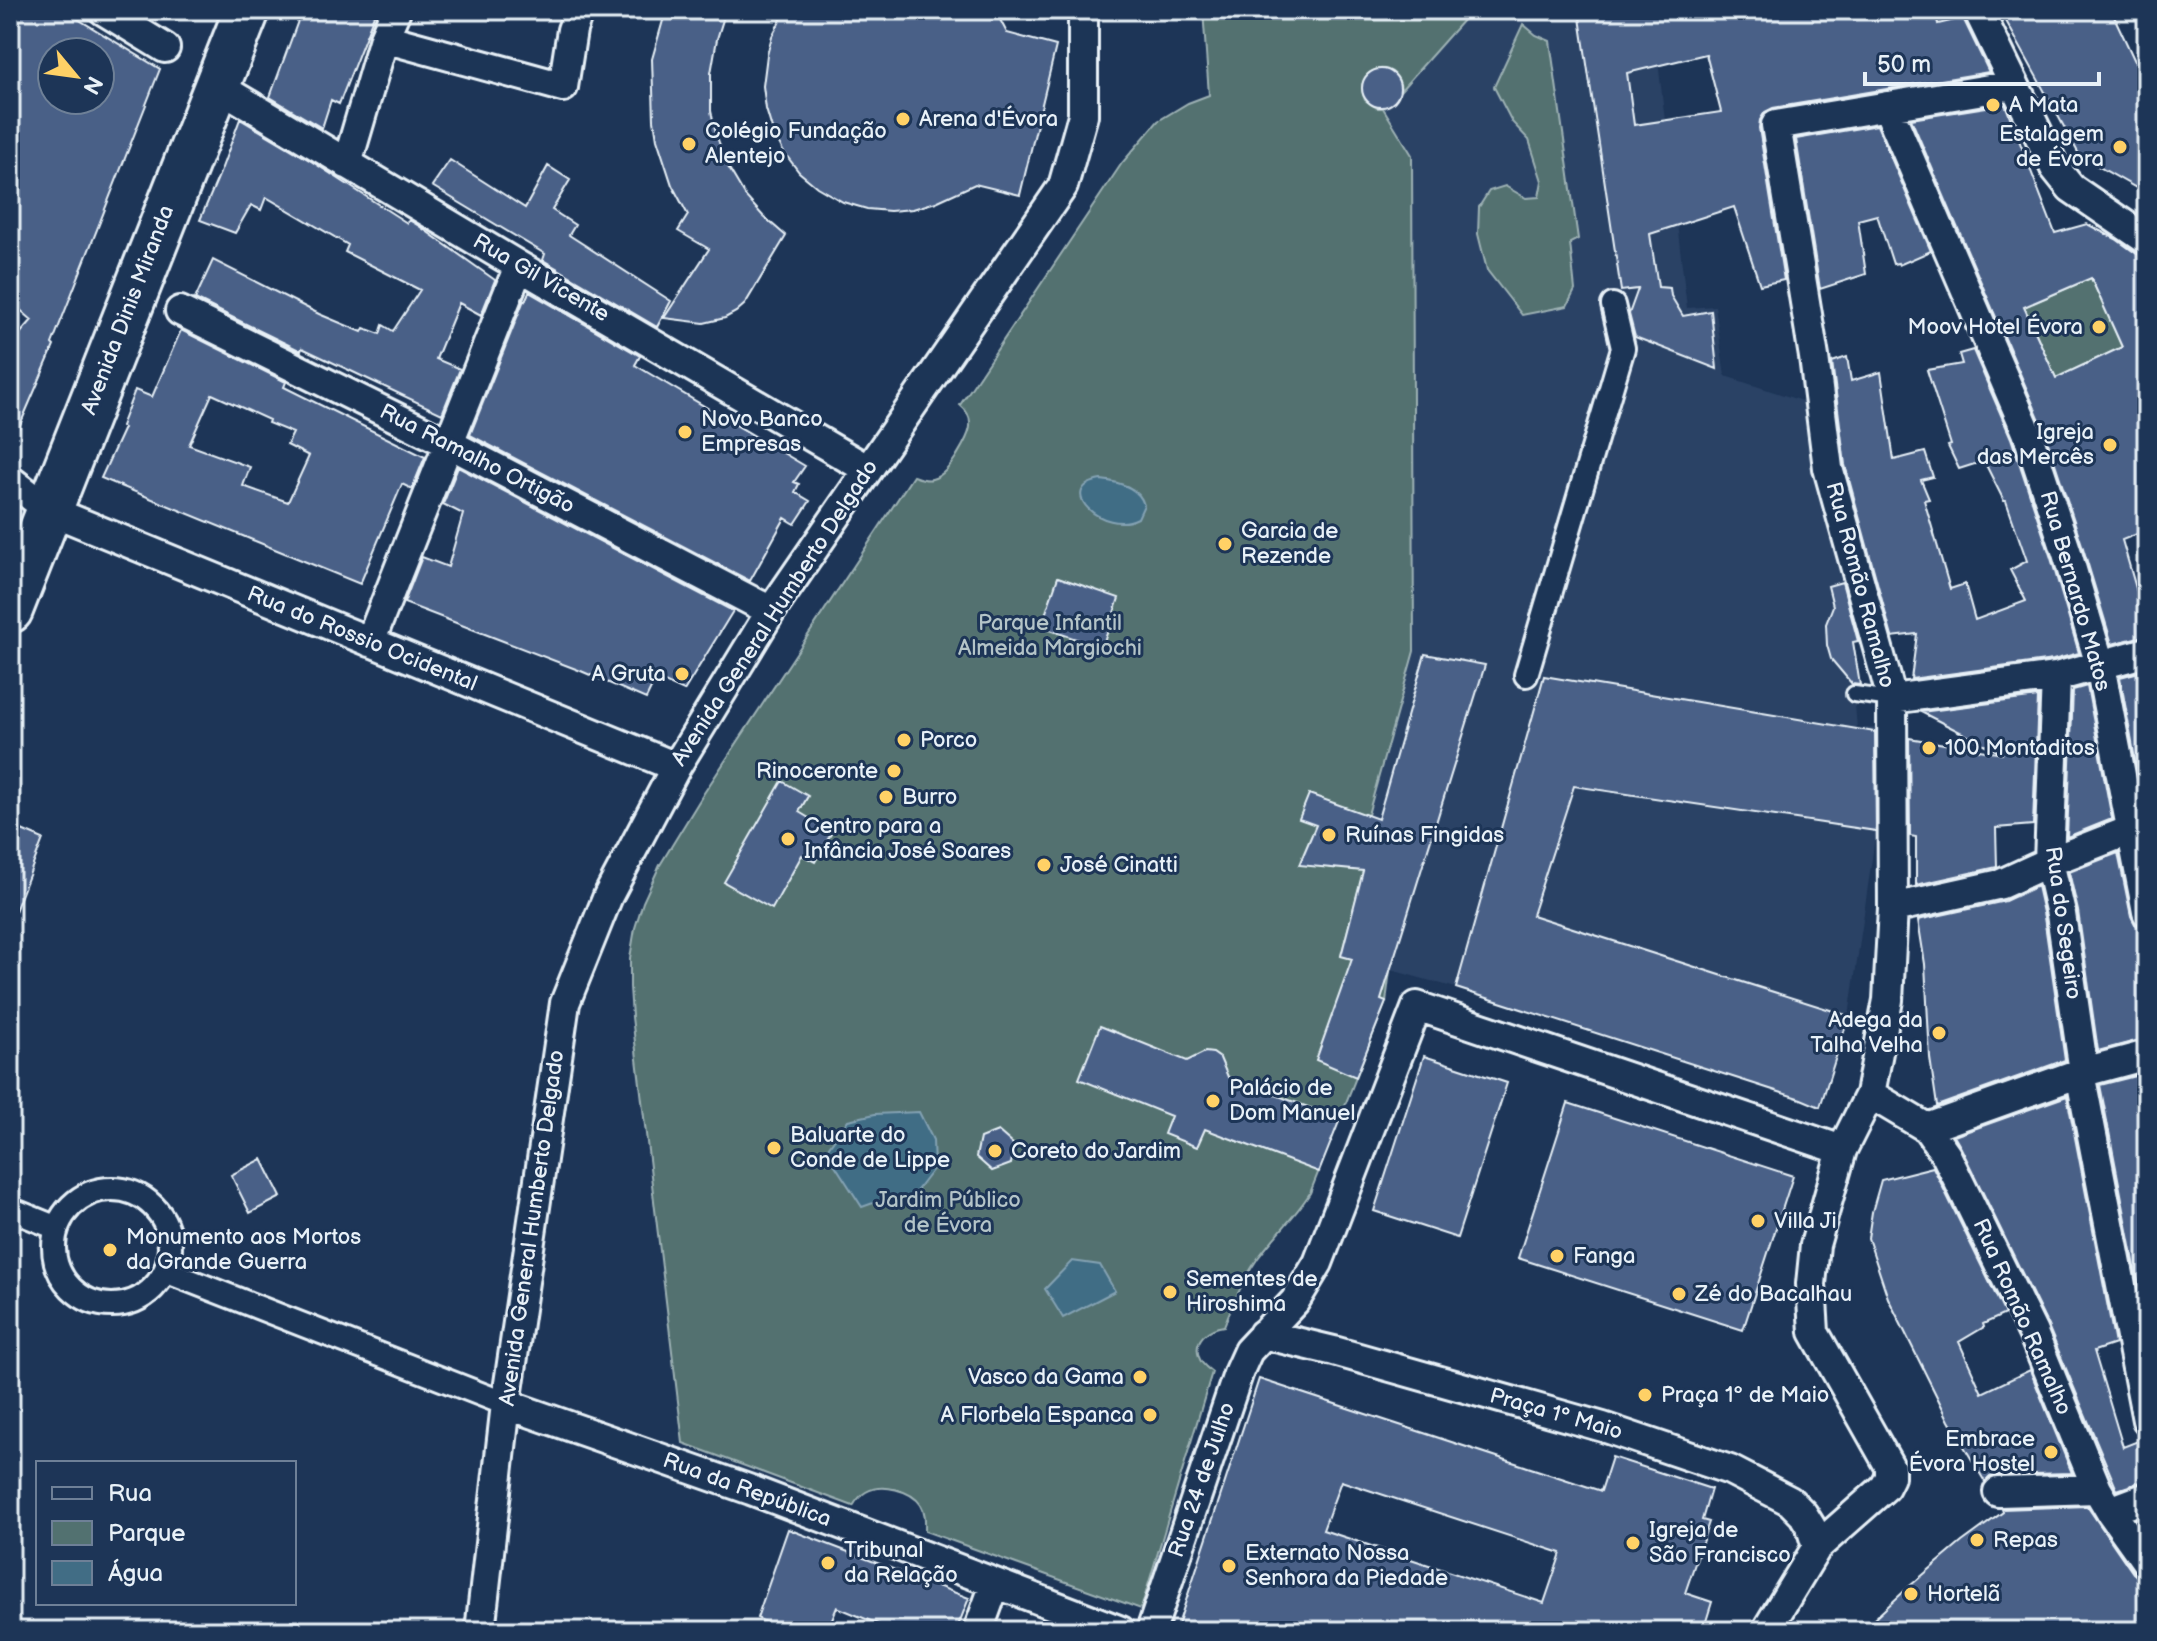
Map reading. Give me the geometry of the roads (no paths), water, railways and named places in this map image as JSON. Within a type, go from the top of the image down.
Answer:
[{"type":"main road","name":"Avenida Dinis Miranda","points":[[10,610],[247,10]]},
{"type":"street","points":[[103,10],[165,48]]},
{"type":"street","points":[[347,164],[384,38],[396,10]]},
{"type":"street","points":[[384,38],[563,87],[572,30],[579,10]]},
{"type":"street","name":"Avenida General Humberto Delgado","points":[[480,1631],[506,1404],[565,1003],[608,896],[676,767],[771,611],[1063,186],[1083,115],[1083,10]]},
{"type":"street","points":[[1978,10],[2055,168],[2071,188],[2147,240]]},
{"type":"street","name":"Rua Gil Vicente","points":[[216,85],[867,469]]},
{"type":"street","points":[[1887,106],[2013,85]]},
{"type":"street","name":"Rua Romão Ramalho","points":[[1842,1150],[1870,1094],[1888,1000],[1893,908],[1892,699],[1828,468],[1814,357],[1776,125],[1887,106]]},
{"type":"street","name":"Rua Bernardo Matos","points":[[1887,106],[2027,432],[2067,553],[2100,665],[2138,826],[2147,912]]},
{"type":"street","points":[[370,642],[519,266]]},
{"type":"street","points":[[1526,675],[1623,348],[1613,305]]},
{"type":"street","name":"Rua Ramalho Ortigão","points":[[180,311],[448,443],[771,611]]},
{"type":"street","name":"Rua do Rossio Ocidental","points":[[10,480],[49,510],[676,767]]},
{"type":"street","points":[[1892,699],[2056,677],[2147,652]]},
{"type":"street","name":"Rua do Segeiro","points":[[2056,677],[2049,862],[2061,914],[2082,1072],[2147,1420]]},
{"type":"street","points":[[1893,908],[2001,884],[2138,826]]},
{"type":"street","points":[[1263,1334],[1295,1301],[1318,1263],[1417,1006],[1842,1150],[1815,1245],[1811,1284],[1814,1332],[1890,1467],[1890,1477],[1885,1487],[1817,1547],[1766,1631]]},
{"type":"street","points":[[1927,1128],[2082,1072],[2147,1055]]},
{"type":"street","name":"Rua Romão Ramalho","points":[[1870,1094],[1927,1128],[1946,1155],[2033,1333],[2104,1500],[2147,1563]]},
{"type":"street","points":[[118,1189],[136,1194],[151,1203],[162,1217],[169,1234],[170,1252],[165,1271],[154,1288],[140,1298],[124,1304],[106,1305],[89,1301],[74,1292],[63,1278],[56,1262],[54,1244],[57,1228],[69,1207],[84,1196],[100,1190],[118,1189]]},
{"type":"street","points":[[10,1209],[57,1228]]},
{"type":"street","points":[[165,1271],[506,1404]]},
{"type":"street","name":"Praça 1º Maio","points":[[1263,1334],[1603,1427],[1730,1470],[1790,1501],[1811,1527],[1817,1547]]},
{"type":"street","name":"Rua 24 de Julho","points":[[1151,1631],[1239,1371],[1248,1351],[1263,1334]]},
{"type":"street","name":"Rua da República","points":[[506,1404],[751,1490],[1121,1631]]},
{"type":"street","points":[[1998,1492],[2104,1500],[2147,1497]]},
{"type":"street","points":[[978,1631],[995,1584]]},
{"type":"lane","points":[[1854,694],[1892,699]]},
{"type":"water","points":[[1101,480],[1121,484],[1138,494],[1144,505],[1138,518],[1124,522],[1111,521],[1088,509],[1082,500],[1082,492],[1087,485]]},
{"type":"water","points":[[919,1112],[933,1140],[934,1168],[911,1198],[890,1197],[862,1207],[826,1151],[848,1120],[875,1114]]},
{"type":"water","points":[[1072,1261],[1100,1265],[1115,1291],[1063,1318],[1045,1289]]},
{"type":"place","name":"A Mata","points":[[1993,105]]},
{"type":"place","name":"Arena d'Évora","points":[[903,119]]},
{"type":"place","name":"Colégio Fundação Alentejo","points":[[689,144]]},
{"type":"place","name":"Estalagem de Évora","points":[[2120,147]]},
{"type":"place","name":"Moov Hotel Évora","points":[[2099,327]]},
{"type":"place","name":"Novo Banco Empresas","points":[[685,432]]},
{"type":"place","name":"Igreja das Mercês","points":[[2110,445]]},
{"type":"place","name":"Garcia de Rezende","points":[[1225,544]]},
{"type":"place","name":"A Gruta","points":[[682,674]]},
{"type":"place","name":"Porco","points":[[904,740]]},
{"type":"place","name":"100 Montaditos","points":[[1929,748]]},
{"type":"place","name":"Rinoceronte","points":[[894,771]]},
{"type":"place","name":"Burro","points":[[886,797]]},
{"type":"place","name":"Ruínas Fingidas","points":[[1329,835]]},
{"type":"place","name":"Centro para a Infância José Soares","points":[[788,839]]},
{"type":"place","name":"José Cinatti","points":[[1044,865]]},
{"type":"place","name":"Adega da Talha Velha","points":[[1939,1033]]},
{"type":"place","name":"Palácio de Dom Manuel","points":[[1213,1101]]},
{"type":"place","name":"Baluarte do Conde de Lippe","points":[[774,1148]]},
{"type":"place","name":"Coreto do Jardim","points":[[995,1151]]},
{"type":"place","name":"Villa Ji","points":[[1758,1221]]},
{"type":"place","name":"Monumento aos Mortos da Grande Guerra","points":[[110,1250]]},
{"type":"place","name":"Fanga","points":[[1557,1256]]},
{"type":"place","name":"Sementes de Hiroshima","points":[[1170,1292]]},
{"type":"place","name":"Zé do Bacalhau","points":[[1679,1294]]},
{"type":"place","name":"Vasco da Gama","points":[[1140,1377]]},
{"type":"place","name":"Praça 1º de Maio","points":[[1645,1395]]},
{"type":"place","name":"A Florbela Espanca","points":[[1150,1415]]},
{"type":"place","name":"Embrace Évora Hostel","points":[[2051,1452]]},
{"type":"place","name":"Repas","points":[[1977,1540]]},
{"type":"place","name":"Igreja de São Francisco","points":[[1633,1543]]},
{"type":"place","name":"Tribunal da Relação","points":[[828,1563]]},
{"type":"place","name":"Externato Nossa Senhora da Piedade","points":[[1229,1566]]},
{"type":"place","name":"Hortelã","points":[[1911,1594]]},
{"type":"park label","name":"Parque Infantil Almeida Margiochi","points":[[1050,636]]},
{"type":"park label","name":"Jardim Público de Évora","points":[[948,1212]]}]
